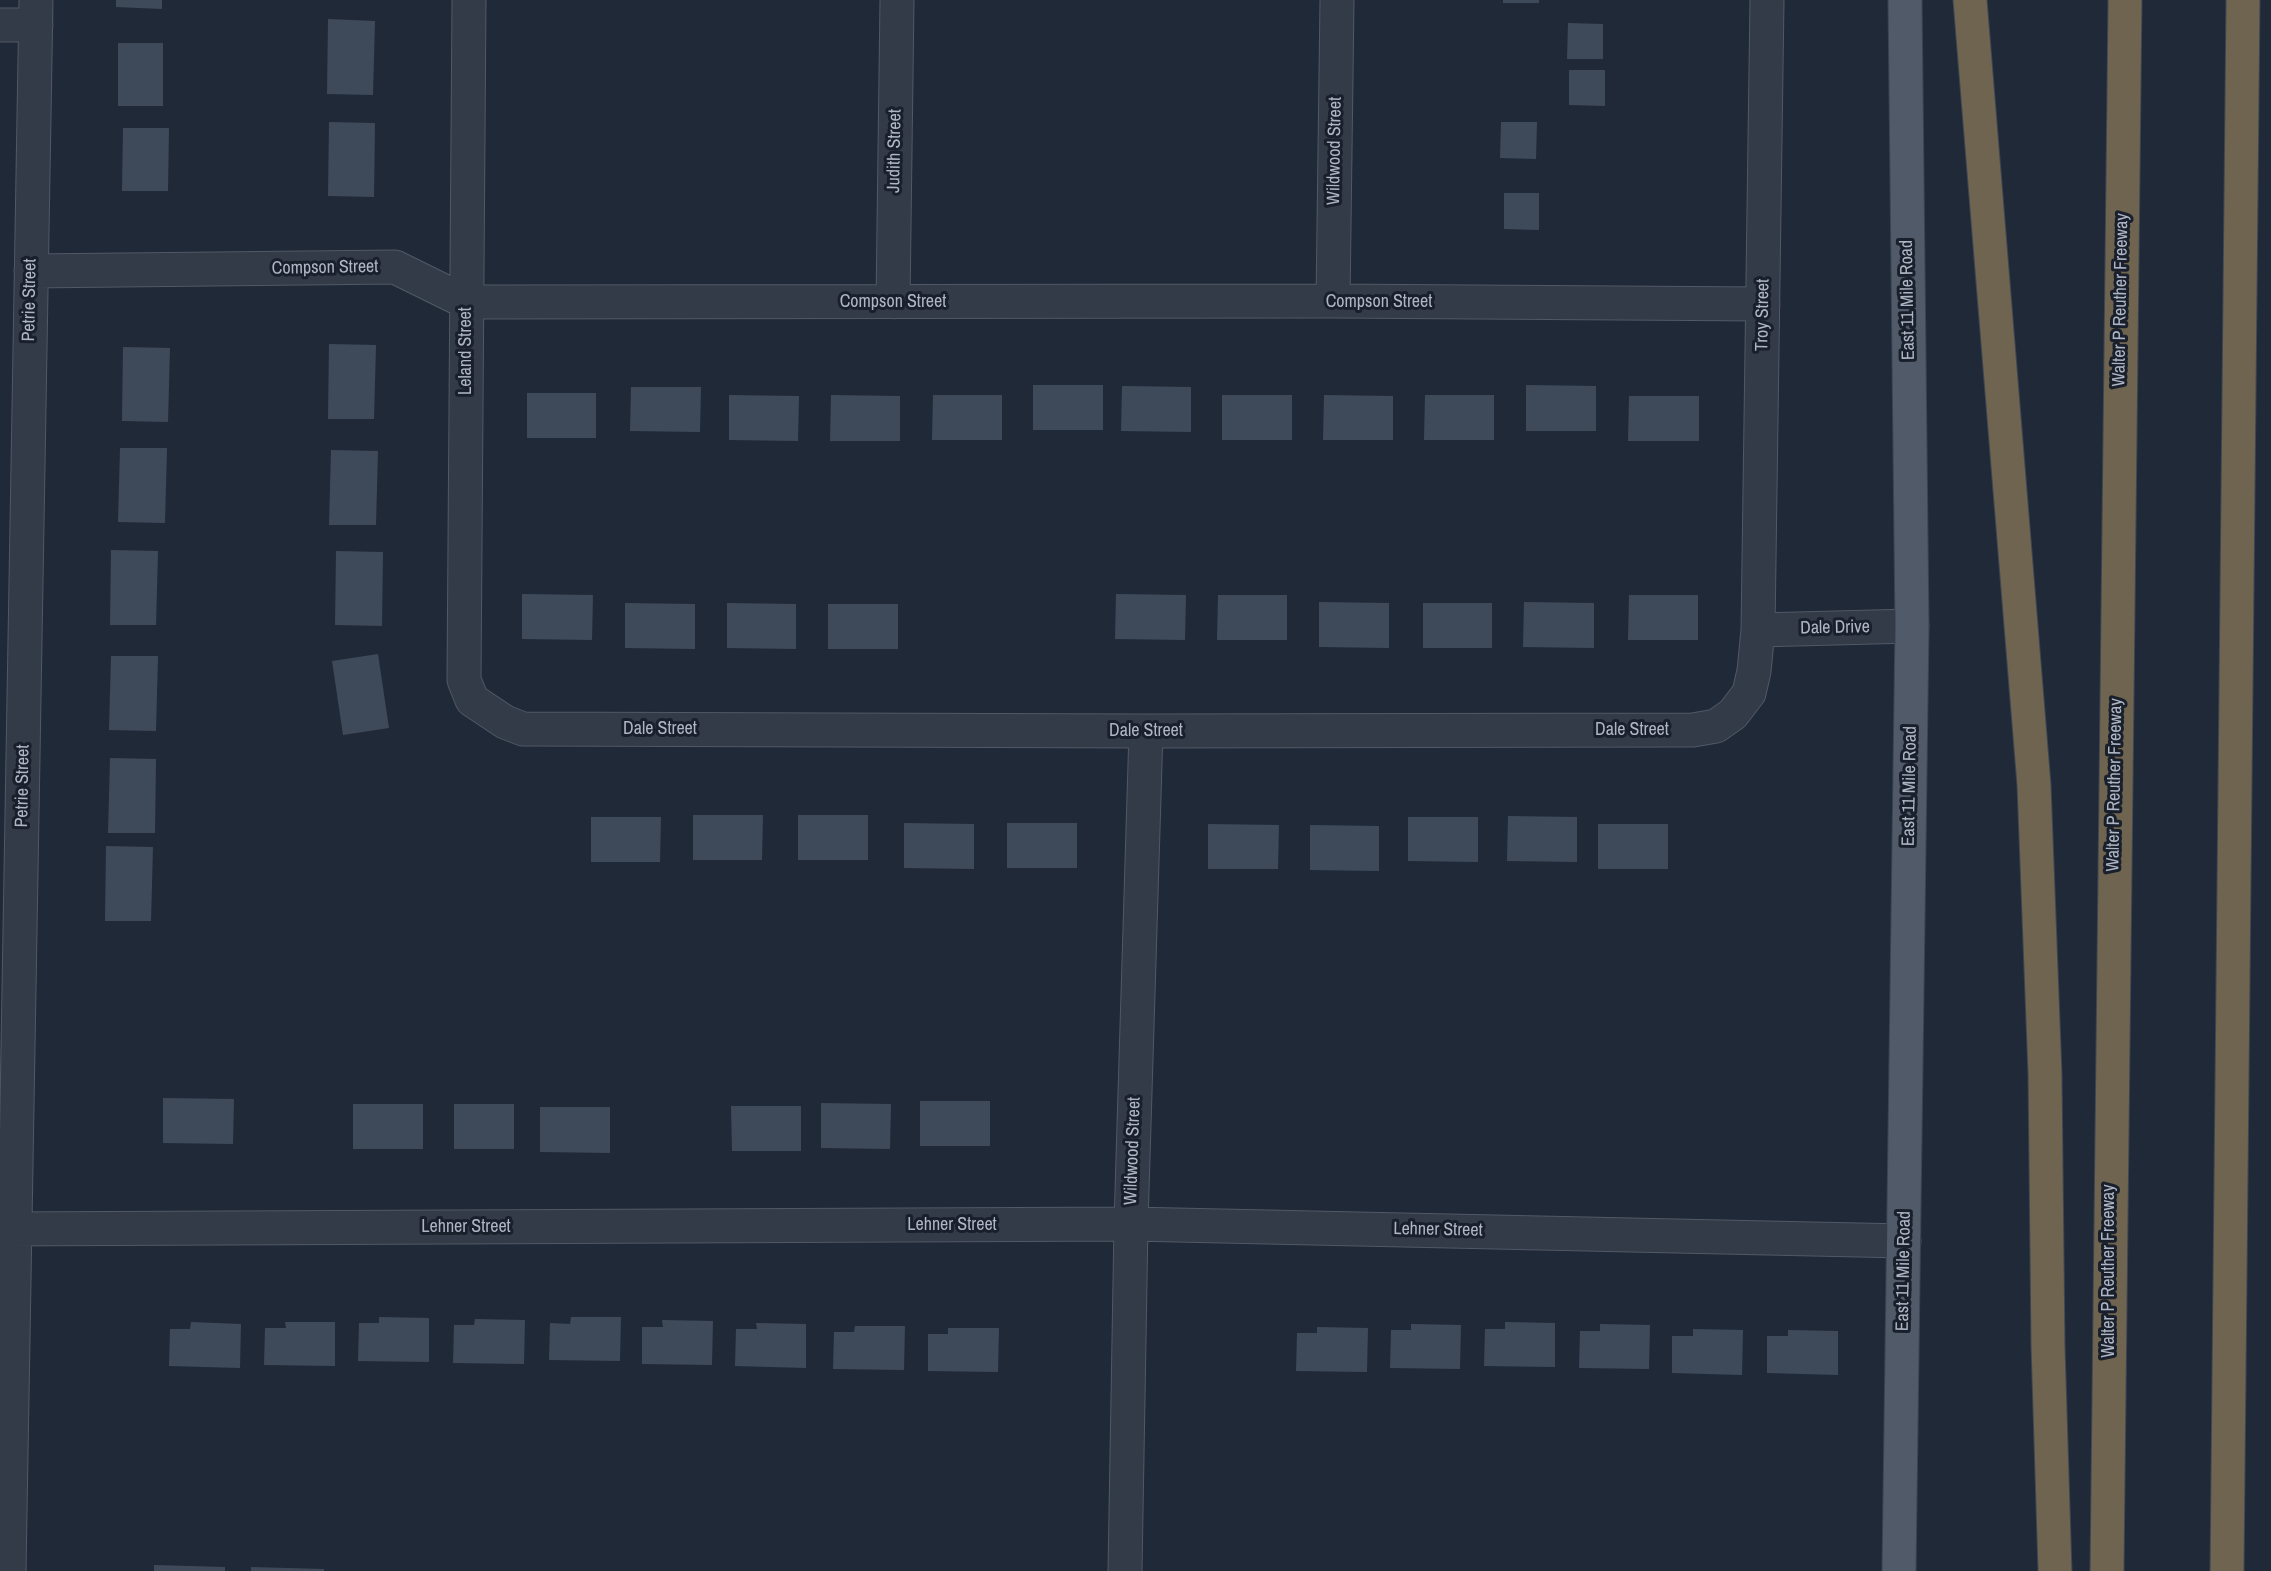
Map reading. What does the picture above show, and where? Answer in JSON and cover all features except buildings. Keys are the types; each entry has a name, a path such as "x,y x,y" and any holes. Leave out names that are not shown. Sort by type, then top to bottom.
{"highway":[{"path":"1970,0 2037,853 2045,1074 2048,1347 2055,1571"},
{"name":"Walter P Reuther Freeway","path":"2107,1571 2125,0"},
{"path":"2227,1571 2242,0"}],"main road":[{"name":"East 11 Mile Road","path":"1899,1571 1912,626 1905,0"}],"street":[{"name":"Leland Street","path":"469,0 464,680 472,700"},
{"name":"Judith Street","path":"893,302 897,0"},
{"name":"Wildwood Street","path":"1333,301 1337,0"},
{"name":"Troy Street","path":"1758,630 1767,0"},
{"path":"0,25 36,13"},
{"name":"Petrie Street","path":"9,1571 7,1229 11,793 31,272 36,13"},
{"name":"Compson Street","path":"31,272 395,267 466,302 1333,301 1763,304"},
{"name":"Dale Drive","path":"1758,630 1912,626"},
{"name":"Dale Street","path":"472,700 505,722 523,729 1694,730 1716,726 1725,720 1733,714 1749,693 1754,671 1758,630"},
{"name":"Wildwood Street","path":"1125,1571 1131,1224 1146,731"},
{"name":"Lehner Street","path":"7,1229 1131,1224 1904,1241"}]}
